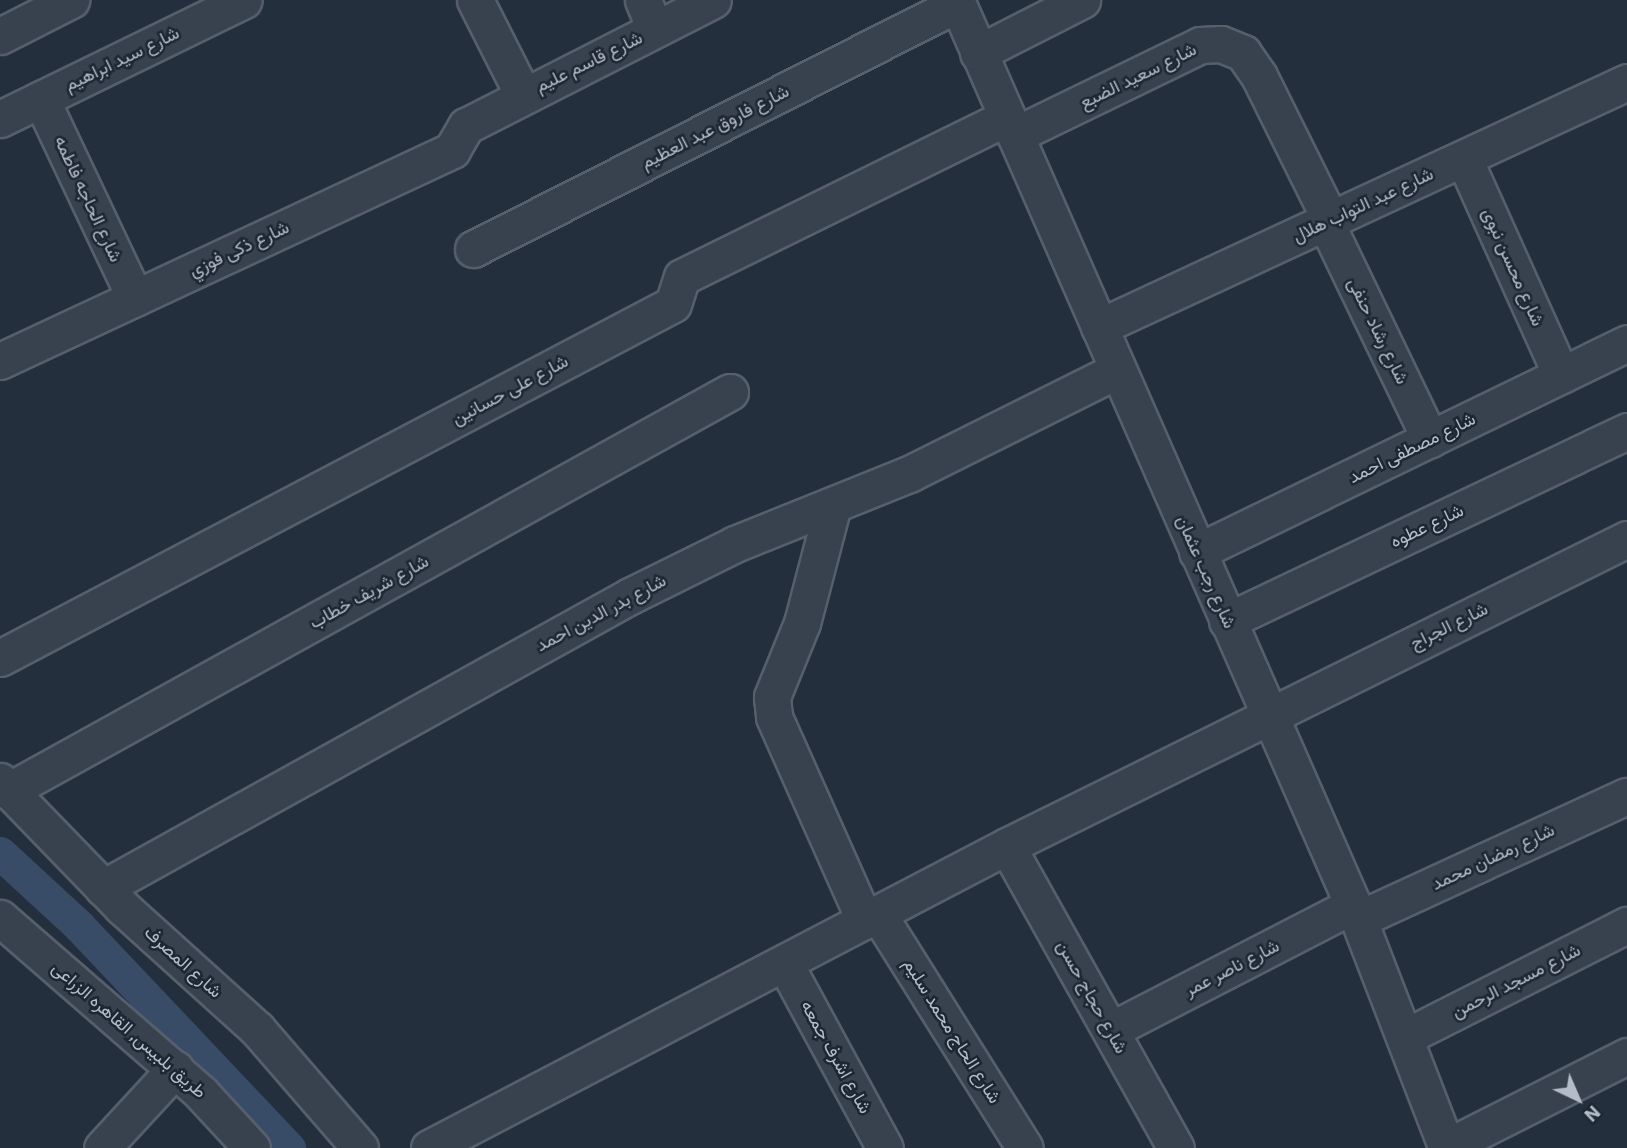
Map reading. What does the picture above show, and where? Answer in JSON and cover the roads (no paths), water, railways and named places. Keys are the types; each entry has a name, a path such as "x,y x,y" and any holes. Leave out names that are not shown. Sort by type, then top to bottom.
{"street":[{"path":"0,36 71,0"},
{"name":"شارع سيد ابراهيم","path":"0,119 244,0"},
{"path":"475,0 523,95"},
{"name":"شارع قاسم عليم","path":"466,127 523,95 649,15 713,0"},
{"path":"978,53 1082,0"},
{"name":"شارع رجب عثمان","path":"956,2 1356,912 1446,1148"},
{"name":"شارع فاروق عبد العظيم","path":"473,249 956,2"},
{"name":"شارع سعيد الضبع","path":"1011,126 1200,46 1221,44 1243,53 1259,76 1329,222"},
{"name":"شارع عبد التواب هلال","path":"1099,327 1627,82"},
{"name":"شارع الحاجه فاطمه","path":"41,99 135,298"},
{"name":"شارع على حسانين","path":"0,659 673,304 682,277 1011,126"},
{"name":"شارع ذكى فوزي","path":"0,361 452,150 466,127"},
{"name":"شارع محسن نبوى","path":"1464,159 1561,375"},
{"name":"شارع رشاد حنفى","path":"1329,222 1430,439"},
{"name":"شارع مصطفى احمد","path":"1197,552 1627,344"},
{"name":"شارع بدر الدين احمد","path":"103,888 631,596 833,505 1116,371"},
{"name":"شارع شريف خطاب","path":"4,786 730,392"},
{"name":"شارع عطوه","path":"1227,621 1627,431"},
{"name":"شارع الحاج محمد سليم","path":"833,505 802,623 772,697 774,717 872,917 1025,1148"},
{"name":"شارع الجراج","path":"429,1148 786,966 1007,846 1270,712 1627,539"},
{"name":"شارع المصرف","path":"4,786 103,888 257,1029 360,1148"},
{"name":"شارع رمضان محمد","path":"1356,912 1627,796"},
{"name":"شارع حجاج حسن","path":"1007,846 1176,1148"},
{"name":"شارع ناصر عمر","path":"1111,1030 1356,912"},
{"name":"طريق بلبيس, القاهره الزراعى","path":"0,918 175,1069 252,1148"},
{"name":"شارع مسجد الرحمن","path":"1405,1037 1627,925"},
{"name":"شارع اشرف جمعه","path":"786,966 885,1148"},
{"path":"1446,1148 1627,1056"},
{"path":"102,1148 175,1069"}],"waterway":[{"path":"0,853 79,926 289,1148"}]}
